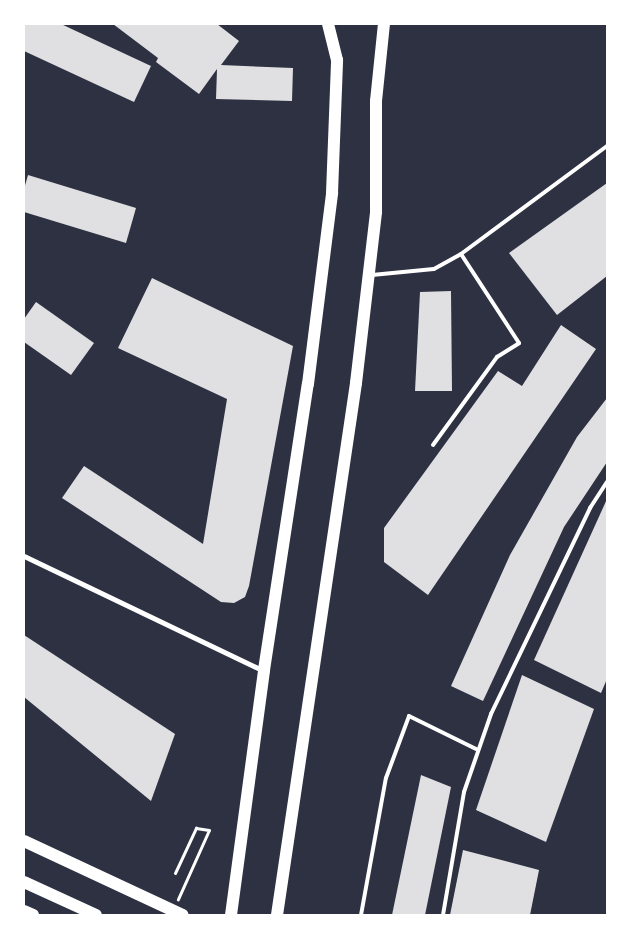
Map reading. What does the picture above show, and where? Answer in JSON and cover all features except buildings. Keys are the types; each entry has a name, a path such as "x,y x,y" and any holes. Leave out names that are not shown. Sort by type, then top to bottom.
{"main road":[{"path":"230,915 264,670 308,384 332,194 337,60 328,24"},
{"path":"277,915 356,383 369,276 376,212 376,101 384,24"},
{"path":"24,841 179,911"},
{"path":"24,882 96,915"},
{"path":"24,911 33,915"}],"street":[{"path":"24,556 264,670"}],"lane":[{"path":"369,276 434,269 461,254 607,146"},
{"path":"433,446 497,357 519,343 461,254"},
{"path":"443,915 464,792 495,705 590,508 607,482"},
{"path":"361,915 386,778 408,716 478,750"}],"path":[{"path":"175,873 196,828 209,830 179,911"}]}
